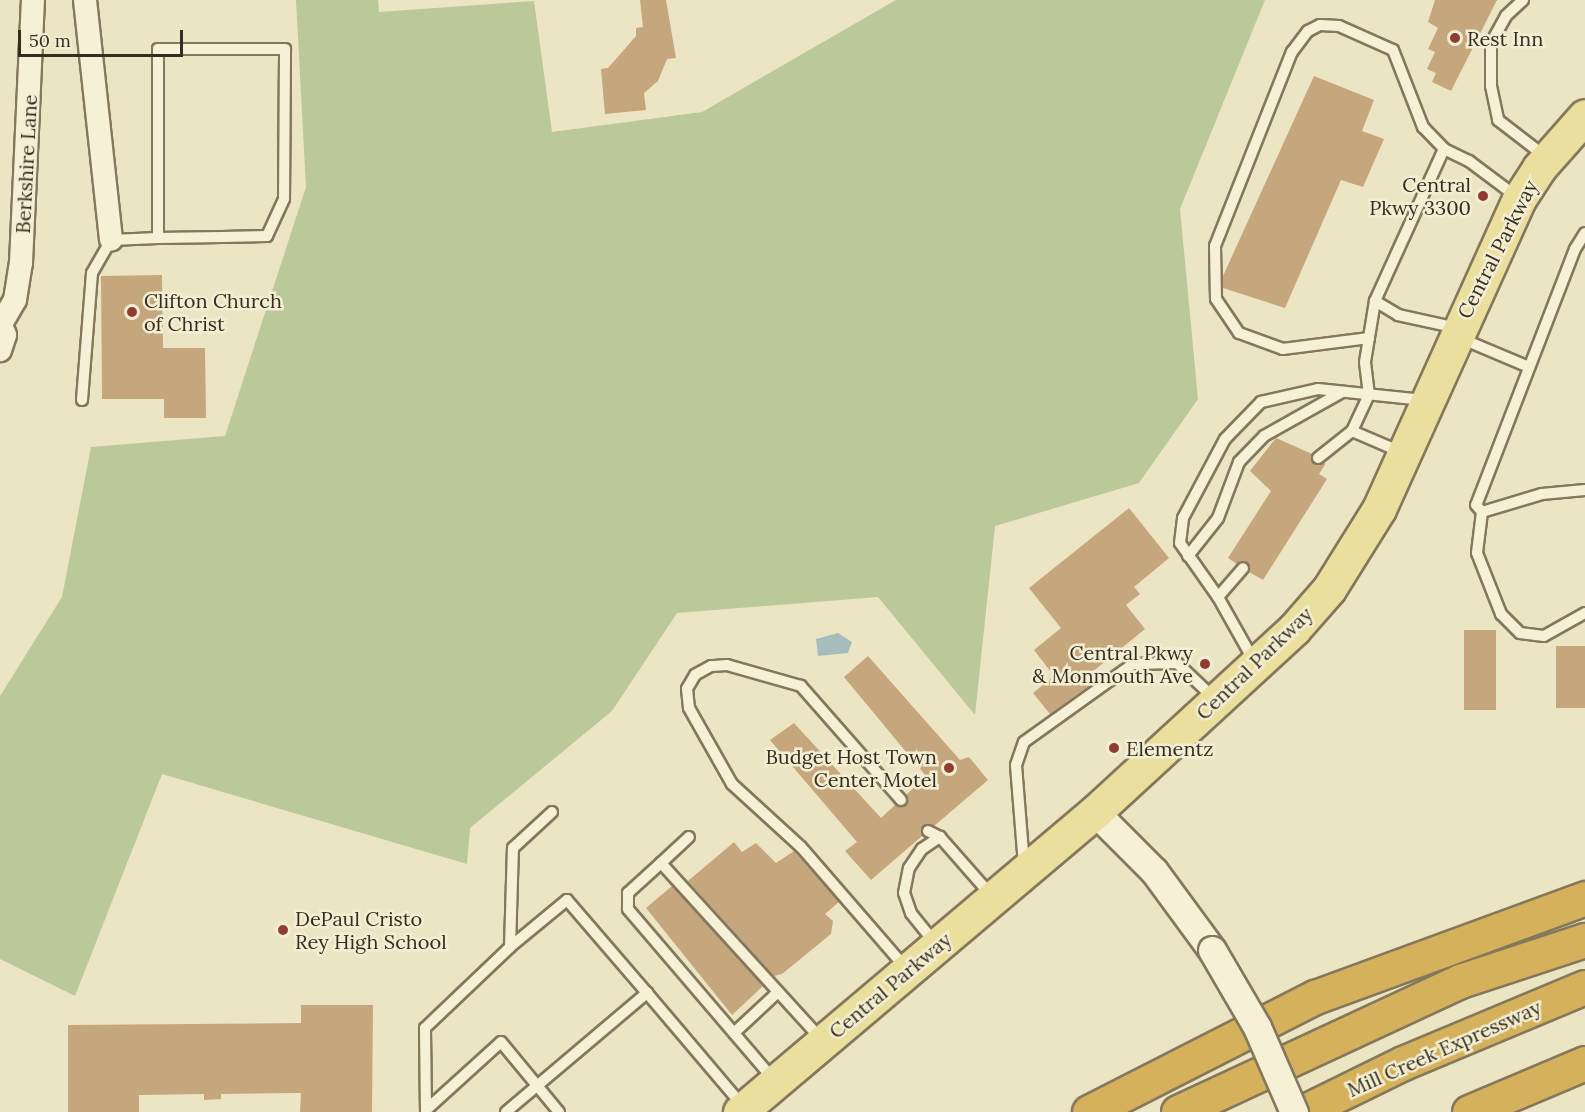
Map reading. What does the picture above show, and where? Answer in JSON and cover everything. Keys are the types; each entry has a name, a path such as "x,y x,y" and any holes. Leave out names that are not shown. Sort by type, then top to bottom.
{"highway":[{"path":"1089,1112 1315,997 1585,898"},
{"path":"1178,1112 1460,981 1585,940"},
{"name":"Mill Creek Expressway","path":"1304,1112 1403,1063 1585,987"},
{"path":"1469,1112 1585,1063"}],"main road":[{"name":"Central Parkway","path":"742,1110 1095,812 1256,665 1329,589 1364,537 1404,453 1456,332 1519,199 1546,158 1585,116"}],"street":[{"name":"Berkshire Lane","path":"1,324 15,300 21,263 33,0"},
{"path":"85,0 111,240"},
{"path":"0,350 5,335 1,324"},
{"path":"1095,812 1154,871 1227,971 1294,1112"}],"lane":[{"path":"1522,0 1506,16 1491,43 1491,86 1498,120 1546,158"},
{"path":"1369,339 1283,349 1239,333 1216,300 1215,246 1292,52 1308,31 1320,25 1339,26 1393,51 1423,127 1444,149 1468,161 1519,199"},
{"path":"82,400 92,273 111,240 267,236 284,199 285,49 158,49 158,238"},
{"path":"1318,458 1352,431 1369,395 1365,362 1375,302 1444,149"},
{"path":"1585,233 1529,367 1476,505 1482,512 1477,553 1502,614 1520,633 1544,636 1585,613"},
{"path":"1375,302 1398,315 1456,332 1529,367"},
{"path":"1256,665 1218,597 1180,543 1183,518 1225,439 1261,402 1318,389 1427,400"},
{"path":"1188,556 1218,518 1239,462 1264,436 1342,392"},
{"path":"1352,431 1404,453"},
{"path":"1482,512 1542,494 1585,490"},
{"path":"1218,597 1243,568"},
{"path":"1025,871 1017,765 1024,742 1133,664 1177,663 1216,700"},
{"path":"901,800 801,686 727,665 711,666 695,675 687,689 689,708 732,784 801,847 907,970"},
{"path":"510,947 513,848 552,812"},
{"path":"928,831 940,837 993,898"},
{"path":"689,837 628,892 628,909 776,1082"},
{"path":"937,945 911,913 904,893 909,868 922,849 940,837"},
{"path":"661,862 823,1042"},
{"path":"426,1111 425,1028 510,947 567,900 647,993 742,1110"},
{"path":"734,1032 778,992"},
{"path":"506,1112 647,993"},
{"path":"426,1111 501,1042 559,1112"}],"green space":[{"path":"296,0 378,0 379,12 534,1 552,132 702,112 896,0 1265,0 1180,209 1198,399 1139,483 995,526 975,715 878,597 677,613 612,711 470,828 467,864 162,774 75,996 0,959 0,696 62,597 91,447 225,436 306,187"}],"water":[{"path":"838,633 852,642 848,653 818,656 816,639"}],"building":[{"path":"640,0 666,0 676,58 667,59 658,81 644,93 646,110 605,114 601,69 608,68 636,36 636,28 643,27"},
{"name":"Rest Inn","path":"1435,0 1497,0 1451,91 1432,82 1436,73 1427,69 1435,52 1428,49 1438,28 1428,22"},
{"path":"1314,76 1374,100 1362,131 1384,139 1363,187 1341,180 1285,308 1223,288 1223,276"},
{"name":"Clifton Church of Christ","path":"162,275 163,348 205,348 206,418 164,418 164,399 102,399 101,276"},
{"path":"1276,438 1312,454 1315,465 1326,463 1319,474 1327,479 1263,580 1249,572 1247,562 1237,564 1228,558 1271,491 1250,471"},
{"path":"1129,508 1169,558 1134,587 1140,594 1126,605 1145,629 1091,673 1097,680 1050,714 1033,693 1054,676 1034,650 1061,628 1029,588"},
{"path":"1464,630 1496,630 1496,710 1464,710"},
{"path":"1556,646 1585,646 1585,708 1556,708"},
{"name":"Budget Host Town Center Motel","path":"868,656 960,760 969,757 988,780 934,826 923,825 922,836 871,880 845,851 857,842 770,740 794,723 881,818 895,805 905,806 906,795 926,776 844,677"},
{"path":"734,842 742,852 756,843 776,863 794,851 839,902 825,914 833,921 831,934 782,974 774,976 688,881"},
{"path":"672,886 763,986 732,1015 646,908"},
{"path":"301,1005 373,1005 372,1112 300,1112 301,1093 221,1094 221,1099 204,1100 204,1094 139,1095 139,1112 68,1112 68,1025 301,1023"}],"place":[{"name":"Rest Inn","path":"1455,38"},
{"name":"Central Pkwy 3300","path":"1483,196"},
{"name":"Clifton Church of Christ","path":"132,312"},
{"name":"Central Pkwy & Monmouth Ave","path":"1205,664"},
{"name":"Elementz","path":"1114,748"},
{"name":"Budget Host Town Center Motel","path":"949,768"},
{"name":"DePaul Cristo Rey High School","path":"283,930"}]}
